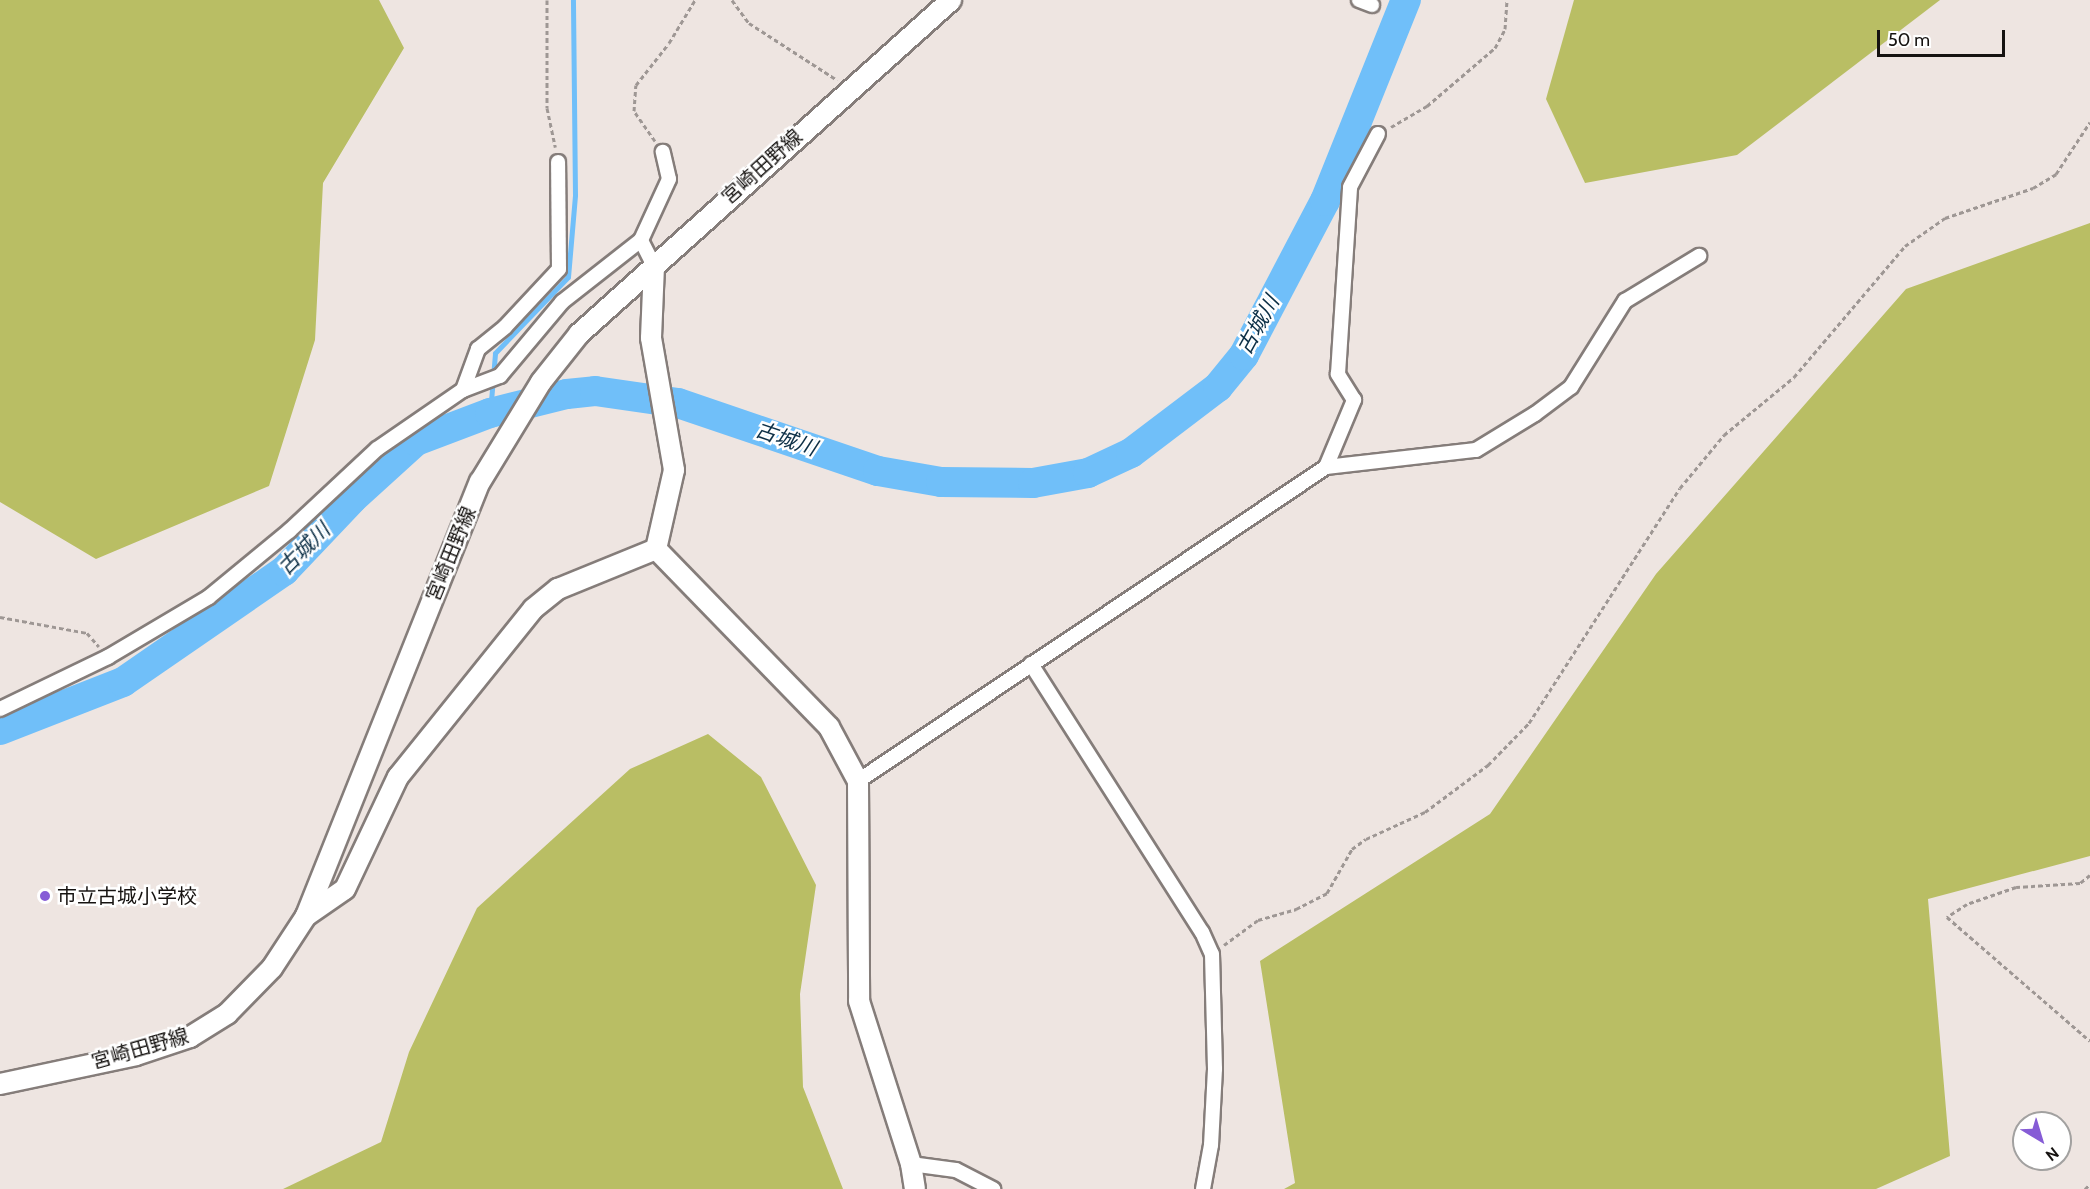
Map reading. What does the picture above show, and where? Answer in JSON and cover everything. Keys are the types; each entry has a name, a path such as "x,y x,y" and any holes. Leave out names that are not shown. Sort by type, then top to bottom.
{"street":[{"name":"宮崎田野線","path":"0,1084 136,1055 190,1037 227,1014 272,968 306,916 480,482 508,432 541,382 579,334 850,87 951,0"},
{"path":"1326,467 1354,400 1338,374 1350,187 1378,134"},
{"path":"0,709 108,657 209,597 289,531 377,449 463,390 500,376 561,302 641,240 669,179 663,152"},
{"path":"463,390 478,349 559,269 558,162"},
{"path":"641,240 654,266 651,309 655,374 674,470 656,549"},
{"path":"858,781 1326,467 1476,450 1535,414 1571,387 1625,301 1699,256"},
{"path":"306,916 345,888 398,777 533,609 558,589 656,549"},
{"path":"656,549 829,727 858,781 859,1001 911,1164 915,1189"},
{"path":"1030,664 1202,932 1212,954 1215,1069 1212,1144 1203,1189"},
{"path":"911,1164 956,1170 993,1189"}],"path":[{"path":"547,0 547,108 558,162"},
{"path":"663,152 634,111 636,85 669,43 695,0"},
{"path":"732,0 749,23 850,87"},
{"path":"1378,134 1427,106 1495,48 1505,29 1507,0"},
{"path":"1212,954 1258,920 1296,909 1327,893 1352,849 1366,839 1425,812 1488,765 1529,723 1680,488 1724,435 1794,377 1905,246 1945,218 2033,188 2056,174 2090,122"},
{"path":"0,617 87,633 108,657"},
{"path":"2090,875 2080,884 2016,887 1967,904 1947,917 2090,1041"},
{"path":"2085,1189 2090,1184"}],"green space":[{"path":"0,0 379,0 404,48 323,183 315,340 269,486 96,559 0,502"},
{"path":"1574,0 1940,0 1737,155 1585,183 1546,99"},
{"path":"2090,223 2090,856 1928,899 1950,1156 1876,1189 1284,1189 1295,1183 1260,961 1490,814 1656,574 1906,289"},
{"path":"708,734 761,777 816,885 800,994 803,1087 843,1189 283,1189 381,1142 409,1052 477,908 630,769"}],"waterway":[{"path":"490,413 495,353 568,277 575,195 573,0"},
{"name":"古城川","path":"0,730 123,682 284,571 352,499 416,441 490,413 567,394 595,391 678,403 878,471 941,482 1033,483 1088,473 1131,453 1218,387 1244,355 1325,201 1406,0"}],"place":[{"name":"市立古城小学校","path":"45,896"}]}
